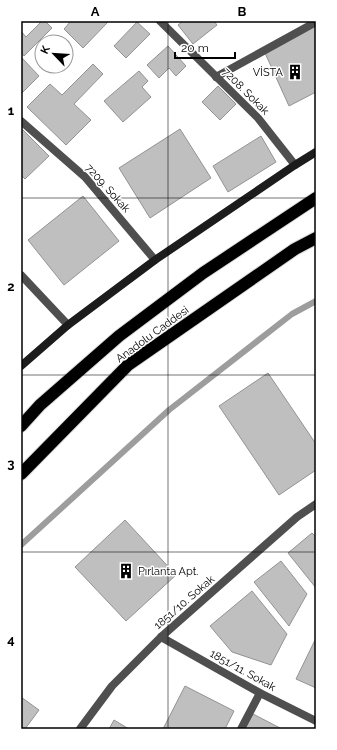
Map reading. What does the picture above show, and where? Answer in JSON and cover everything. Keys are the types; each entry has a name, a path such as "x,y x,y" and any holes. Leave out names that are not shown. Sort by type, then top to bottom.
{"highway":[{"name":"Anadolu Caddesi","path":"21,426 40,405 119,336 203,273 316,198"},
{"name":"Anadolu Caddesi","path":"21,474 128,365 295,249 316,238"}],"street":[{"name":"7208. Sokak","path":"160,21 258,118 295,164"},
{"path":"216,77 316,22"},
{"name":"7209. Sokak","path":"21,121 85,177 155,260"},
{"path":"21,366 68,325 155,260 295,164 316,152"},
{"path":"21,275 68,325"},
{"name":"1851/10. Sokak","path":"80,729 112,686 161,637 297,517 316,504"},
{"name":"1851/11. Sokak","path":"161,637 260,693 316,721"},
{"path":"241,729 260,693"}],"building":[{"path":"42,21 45,21 52,28 46,34 34,34 34,46 24,56 21,52 21,31 26,37"},
{"path":"71,21 108,22 83,48 74,39 74,34 69,34 64,29"},
{"path":"183,21 214,21 217,25 193,44 178,25"},
{"path":"137,22 150,34 126,58 114,46"},
{"name":"VİSTA","path":"316,24 316,92 289,106 265,53"},
{"path":"168,46 186,66 176,76 169,68 159,78 147,65"},
{"path":"22,58 34,71 34,74 39,76 21,94"},
{"path":"93,64 103,74 74,104 91,120 66,145 27,107 50,84 62,95"},
{"path":"139,71 148,81 142,87 151,97 123,122 104,101"},
{"path":"218,86 236,104 220,120 202,102"},
{"path":"21,128 49,156 25,179 21,175"},
{"path":"180,129 211,178 150,218 119,168"},
{"path":"261,136 276,162 228,192 213,166"},
{"path":"83,196 119,241 64,285 28,240"},
{"path":"268,373 316,444 316,470 279,495 219,406"},
{"name":"Pırlanta Apt.","path":"125,520 176,575 126,621 75,567"},
{"path":"312,533 316,537 316,588 288,553"},
{"path":"281,561 307,594 289,626 254,582"},
{"path":"252,591 287,634 271,665 232,652 210,626"},
{"path":"316,638 316,688 296,679"},
{"path":"185,686 234,711 225,729 163,729"},
{"path":"21,697 39,710 25,729 21,729"},
{"path":"253,714 282,729 245,729"},
{"path":"114,720 129,729 109,729"}],"waterway":[{"path":"21,545 169,410 292,314 316,301"}],"place":[{"name":"VİSTA","path":"295,72"},
{"name":"Pırlanta Apt.","path":"126,571"}]}
